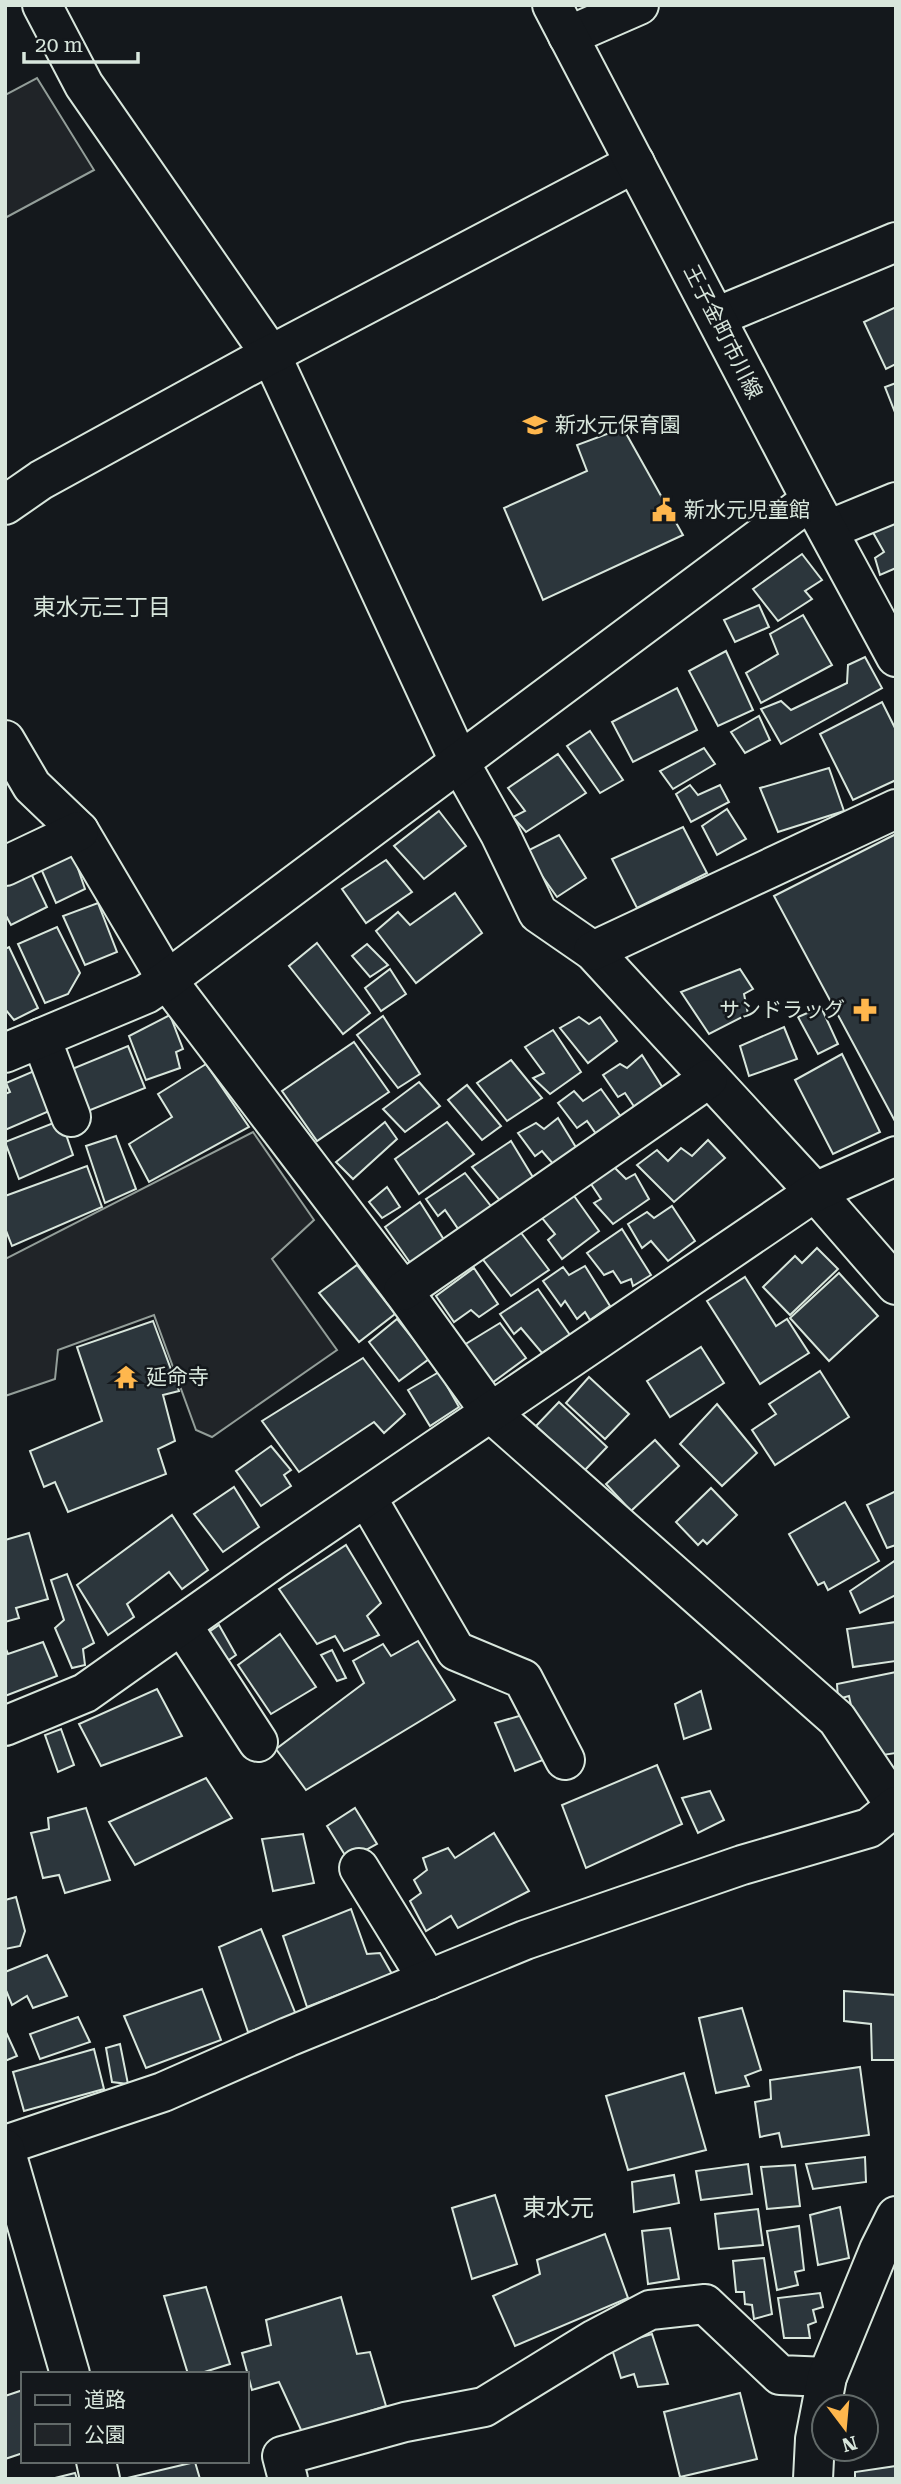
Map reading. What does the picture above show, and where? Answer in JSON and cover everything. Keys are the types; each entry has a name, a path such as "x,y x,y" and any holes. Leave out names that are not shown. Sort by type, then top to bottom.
{"street":[{"path":"42,5 84,85 271,355 460,763 500,834 538,913 593,951 708,1079 816,1192 896,1284"},
{"path":"560,20 639,5"},
{"name":"王子金町市川線","path":"560,20 896,657"},
{"path":"5,505 41,480 271,355 635,163"},
{"path":"716,317 896,242"},
{"path":"5,1053 146,994 460,763 819,515 896,502"},
{"path":"5,740 32,786 79,831 167,980 403,1291 491,1413 837,1719 896,1806 869,1828 743,1865 551,1931 288,2037 163,2092 5,2147 69,2372"},
{"path":"593,951 896,809"},
{"path":"5,866 79,831"},
{"path":"41,1038 71,1117"},
{"path":"403,1291 708,1079"},
{"path":"5,1726 85,1693 273,1560 816,1192 896,1156"},
{"path":"367,1498 456,1651 523,1679 565,1760"},
{"path":"182,1625 258,1742"},
{"path":"359,1868 428,1980"},
{"path":"813,2479 815,2440 827,2377 887,2249 896,2216"},
{"path":"288,2479 282,2456 405,2422 484,2407 595,2339 650,2310 705,2304 780,2375 827,2377"}],"green space":[{"path":"37,78 94,170 5,218 5,95"},
{"path":"253,1132 314,1220 272,1259 337,1350 212,1437 196,1430 154,1315 58,1350 55,1379 5,1396 5,1259"}],"building":[{"path":"896,307 896,364 886,369 864,322"},
{"path":"896,383 896,415 885,387"},
{"path":"623,428 683,535 543,600 504,508 587,471 577,445"},
{"path":"896,516 896,568 880,575 875,558 884,552 871,529"},
{"path":"802,554 822,580 805,591 812,599 778,621 753,589"},
{"path":"759,605 769,627 735,642 724,620"},
{"path":"803,615 832,665 761,703 746,673 778,654 770,634"},
{"path":"726,651 753,710 718,726 689,671"},
{"path":"865,657 882,688 781,744 761,709 781,701 791,710 847,683 848,665"},
{"path":"677,688 697,730 633,762 612,722"},
{"path":"882,702 896,730 896,780 853,800 820,734"},
{"path":"759,716 770,740 745,753 731,732"},
{"path":"590,731 623,780 600,793 567,746"},
{"path":"704,748 715,764 673,789 660,771"},
{"path":"558,754 586,793 526,832 513,817 525,811 508,788"},
{"path":"829,768 844,811 778,832 760,788"},
{"path":"690,785 698,795 720,785 729,802 691,822 676,794"},
{"path":"727,809 746,839 717,855 702,826"},
{"path":"439,811 466,846 424,879 394,846"},
{"path":"683,827 707,873 637,908 612,859"},
{"name":"サンドラッグ","path":"896,834 896,1123 774,896"},
{"path":"559,835 586,878 557,897 525,852"},
{"path":"72,851 85,889 56,903 39,864"},
{"path":"386,860 412,892 366,923 342,889"},
{"path":"28,867 47,907 11,925 5,914 5,878"},
{"path":"455,893 482,933 416,983 376,931 398,912 410,925"},
{"path":"98,903 117,952 85,965 63,916"},
{"path":"57,927 80,973 68,994 45,1003 18,944"},
{"path":"317,943 370,1013 343,1034 289,966"},
{"path":"367,944 388,965 370,977 352,956"},
{"path":"9,947 38,1008 14,1020 5,1009 5,949"},
{"path":"390,969 406,994 381,1011 365,988"},
{"path":"740,969 753,989 744,994 748,1014 709,1034 681,992"},
{"path":"821,1007 838,1044 818,1054 798,1017"},
{"path":"170,1015 183,1049 176,1052 180,1068 146,1080 129,1036"},
{"path":"383,1016 420,1074 398,1088 357,1035"},
{"path":"579,1017 589,1024 600,1017 617,1041 588,1063 560,1028"},
{"path":"784,1027 797,1059 749,1076 740,1046"},
{"path":"553,1030 581,1072 550,1094 533,1078 544,1073 525,1047"},
{"path":"354,1042 389,1092 317,1141 282,1091"},
{"path":"128,1046 145,1088 88,1111 72,1069"},
{"path":"842,1054 880,1132 833,1154 795,1080"},
{"path":"642,1055 668,1096 639,1114 625,1093 618,1097 603,1075 620,1064 627,1068"},
{"path":"511,1060 542,1098 507,1121 477,1083"},
{"path":"206,1064 249,1127 149,1182 129,1144 172,1117 158,1094"},
{"path":"41,1068 54,1109 5,1130 5,1094 10,1092 6,1083"},
{"path":"419,1082 440,1106 405,1132 383,1109"},
{"path":"467,1085 501,1126 482,1140 448,1100"},
{"path":"601,1089 624,1121 601,1141 587,1121 577,1128 558,1103 574,1091 583,1101"},
{"path":"558,1118 577,1149 554,1165 542,1151 535,1156 518,1133 536,1123 544,1129"},
{"path":"61,1120 73,1155 19,1179 5,1142"},
{"path":"385,1122 397,1139 353,1179 336,1162"},
{"path":"447,1122 474,1154 419,1194 395,1159"},
{"path":"116,1136 136,1189 105,1203 86,1146"},
{"path":"708,1140 725,1158 674,1202 637,1165 657,1150 668,1161 681,1148 692,1156"},
{"path":"511,1141 534,1179 502,1203 472,1167"},
{"path":"87,1166 102,1207 12,1246 5,1228 5,1196"},
{"path":"614,1167 626,1179 635,1174 649,1199 613,1224 594,1203 601,1199 591,1184"},
{"path":"465,1173 494,1210 461,1233 445,1210 438,1216 426,1199"},
{"path":"387,1187 400,1207 382,1218 369,1202"},
{"path":"572,1193 599,1231 562,1259 548,1240 555,1234 542,1218"},
{"path":"420,1202 446,1243 411,1264 385,1227"},
{"path":"672,1206 695,1241 668,1261 651,1241 642,1248 628,1224 647,1212 654,1218"},
{"path":"622,1229 651,1275 633,1286 631,1279 621,1283 613,1271 604,1275 587,1253"},
{"path":"519,1230 549,1270 511,1296 481,1257"},
{"path":"817,1248 838,1269 790,1315 763,1287 795,1256 802,1263"},
{"path":"357,1265 395,1314 359,1342 319,1293"},
{"path":"585,1266 610,1306 590,1320 585,1312 577,1319 565,1301 561,1306 543,1281 563,1267 569,1275"},
{"path":"474,1268 498,1304 479,1317 471,1310 454,1322 436,1296"},
{"path":"839,1273 878,1316 829,1361 790,1318"},
{"path":"745,1277 776,1326 787,1319 809,1353 760,1384 707,1301"},
{"path":"538,1289 570,1335 542,1353 521,1328 514,1334 500,1314"},
{"path":"397,1319 429,1359 399,1381 369,1342"},
{"path":"153,1321 179,1391 163,1395 175,1441 158,1449 166,1474 68,1512 55,1482 44,1487 30,1451 102,1421 77,1347"},
{"path":"500,1323 526,1358 492,1383 464,1345"},
{"path":"701,1347 724,1383 670,1417 647,1381"},
{"path":"363,1358 405,1414 384,1433 374,1422 299,1472 262,1421"},
{"path":"820,1371 849,1417 775,1465 752,1430 776,1414 769,1404"},
{"path":"439,1372 459,1407 430,1426 408,1390"},
{"path":"589,1377 629,1414 605,1439 566,1403"},
{"path":"559,1402 607,1447 584,1471 536,1426"},
{"path":"717,1404 757,1453 722,1486 680,1444"},
{"path":"655,1440 679,1466 631,1511 606,1484"},
{"path":"271,1446 291,1470 284,1475 291,1486 261,1506 236,1471"},
{"path":"234,1487 259,1527 223,1552 194,1514"},
{"path":"711,1488 737,1515 707,1544 703,1540 698,1545 676,1522"},
{"path":"896,1491 896,1545 887,1548 867,1505"},
{"path":"845,1502 879,1561 828,1590 824,1582 818,1585 789,1534"},
{"path":"172,1515 208,1570 182,1589 169,1572 127,1604 134,1617 108,1635 77,1585"},
{"path":"29,1533 48,1599 16,1608 19,1618 5,1622 5,1540"},
{"path":"346,1545 381,1603 367,1616 379,1635 344,1651 335,1636 317,1644 279,1589"},
{"path":"896,1560 896,1595 860,1613 850,1591"},
{"path":"67,1574 94,1643 83,1649 85,1665 72,1668 55,1628 64,1620 51,1580"},
{"path":"896,1622 896,1661 853,1667 847,1629"},
{"path":"219,1625 236,1655 223,1664 206,1634"},
{"path":"280,1634 316,1687 271,1714 238,1665"},
{"path":"418,1641 455,1700 306,1790 276,1749 364,1683 353,1661 383,1644 391,1656"},
{"path":"43,1642 57,1676 5,1696 5,1647 8,1654"},
{"path":"332,1650 346,1678 337,1681 321,1655"},
{"path":"896,1672 896,1753 883,1755 853,1715 849,1696 838,1699 837,1684"},
{"path":"157,1689 182,1736 101,1766 79,1724"},
{"path":"701,1691 711,1729 684,1739 675,1704"},
{"path":"533,1712 553,1756 515,1771 495,1723"},
{"path":"61,1729 74,1765 58,1772 45,1735"},
{"path":"657,1765 682,1824 586,1868 562,1805"},
{"path":"206,1778 232,1818 135,1865 109,1822"},
{"path":"710,1791 724,1820 698,1833 682,1798"},
{"path":"86,1808 110,1880 65,1893 59,1875 43,1878 31,1833 49,1829 48,1818"},
{"path":"355,1808 377,1844 348,1860 327,1826"},
{"path":"494,1833 529,1891 458,1928 451,1916 426,1931 410,1901 421,1893 414,1880 427,1870 423,1858 448,1848 455,1858"},
{"path":"303,1834 314,1883 273,1891 262,1839"},
{"path":"16,1897 25,1931 20,1946 5,1949 5,1900"},
{"path":"351,1909 367,1954 380,1953 392,1974 307,2007 283,1936"},
{"path":"261,1929 297,2017 248,2032 219,1947"},
{"path":"47,1955 67,1996 33,2008 27,1996 12,2005 5,1988 5,1972"},
{"path":"202,1989 221,2040 146,2068 124,2016"},
{"path":"844,1991 896,1995 896,2060 872,2060 871,2024 844,2021"},
{"path":"742,2008 761,2070 745,2076 749,2086 716,2093 699,2018"},
{"path":"78,2017 90,2042 40,2059 30,2034"},
{"path":"5,2030 17,2056 5,2061"},
{"path":"120,2044 128,2084 112,2082 106,2048"},
{"path":"94,2049 104,2089 24,2111 13,2072"},
{"path":"860,2067 869,2135 782,2147 779,2133 760,2137 755,2102 771,2099 770,2080"},
{"path":"684,2073 706,2150 628,2170 606,2096"},
{"path":"865,2157 866,2182 813,2189 806,2164"},
{"path":"748,2164 752,2194 701,2200 696,2171"},
{"path":"795,2165 800,2206 767,2209 761,2167"},
{"path":"674,2175 679,2203 634,2212 632,2182"},
{"path":"495,2195 517,2264 472,2279 452,2208"},
{"path":"840,2207 849,2258 818,2265 810,2215"},
{"path":"758,2209 763,2245 719,2249 715,2214"},
{"path":"799,2226 804,2270 795,2272 798,2285 777,2290 767,2231"},
{"path":"670,2228 679,2279 648,2284 642,2231"},
{"path":"605,2234 628,2298 515,2346 493,2296 540,2274 537,2260"},
{"path":"764,2258 772,2314 754,2319 752,2305 745,2304 744,2292 736,2292 733,2261"},
{"path":"206,2287 230,2364 204,2372 187,2372 164,2296"},
{"path":"820,2293 823,2307 813,2310 816,2322 808,2325 810,2338 784,2338 778,2298"},
{"path":"341,2297 357,2354 370,2352 386,2406 302,2432 279,2382 252,2390 242,2353 271,2345 266,2320"},
{"path":"652,2334 668,2384 638,2387 634,2374 621,2378 611,2346"},
{"path":"21,2391 21,2454 5,2459 5,2396"},
{"path":"740,2393 757,2459 680,2477 664,2412"},
{"path":"195,2463 200,2479 128,2479"},
{"path":"896,2466 896,2479 855,2479 855,2472"},
{"path":"75,2473 77,2479 51,2479"}],"place":[{"name":"新水元保育園","path":"535,425"},
{"name":"新水元児童館","path":"664,510"},
{"name":"サンドラッグ","path":"865,1010"},
{"name":"延命寺","path":"126,1377"}],"district":[{"name":"東水元三丁目","path":"102,607"},
{"name":"東水元","path":"558,2208"}]}
